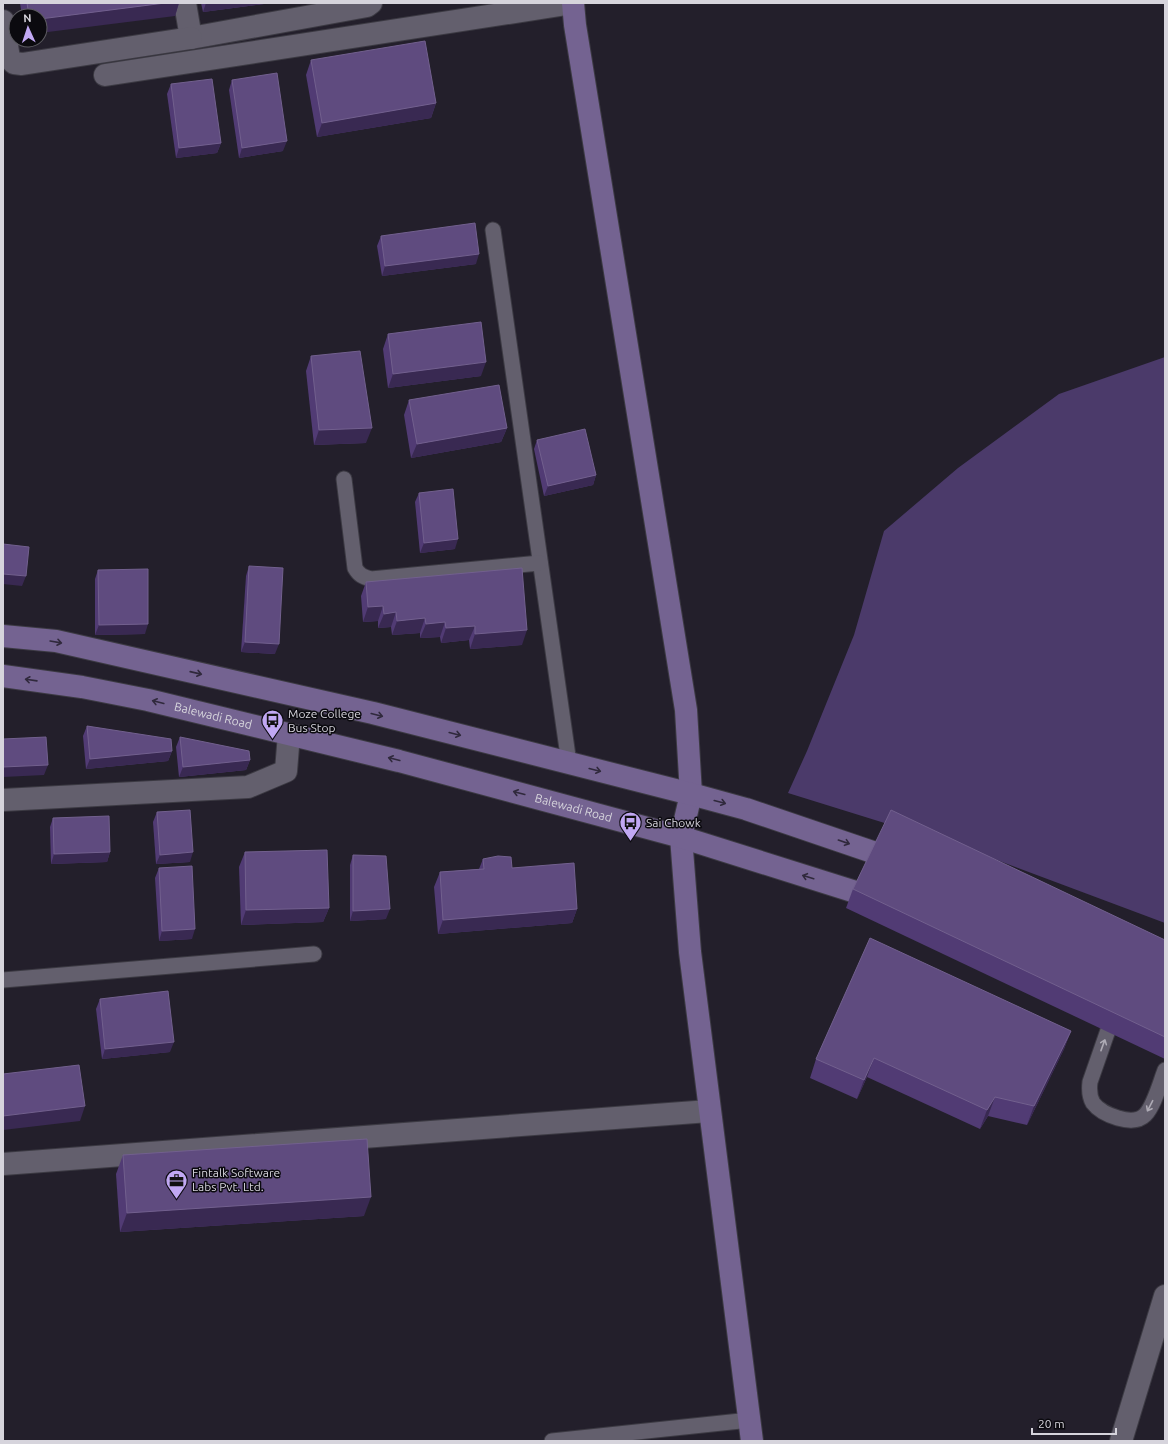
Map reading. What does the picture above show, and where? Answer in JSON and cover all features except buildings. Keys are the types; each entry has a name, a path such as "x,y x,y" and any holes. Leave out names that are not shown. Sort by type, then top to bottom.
{"main road":[{"path":"573,3 575,24 686,710 691,794 681,837 690,952 709,1111 751,1431"},
{"path":"3,636 63,643 373,713 746,809 916,867"},
{"name":"Balewadi Road","path":"3,676 82,687 148,700 399,761 681,837 853,890 903,908"}],"street":[{"path":"185,3 191,38"},
{"path":"3,21 9,58 14,63 22,64 191,38 367,6 371,3"},
{"path":"105,75 573,3"},
{"path":"3,800 248,787 286,771 288,734"},
{"path":"3,1164 709,1111"},
{"path":"1121,1441 1165,1296"}],"lane":[{"path":"493,230 569,763"},
{"path":"344,480 355,568 358,574 364,577 371,579 540,563"},
{"path":"3,980 314,954"},
{"path":"1117,1006 1090,1082 1089,1093 1093,1103 1102,1112 1120,1119 1133,1121 1144,1116 1149,1110 1165,1070"},
{"path":"552,1441 751,1431"}],"shaded area":[{"path":"1165,357 1165,923 965,848 788,793 807,751 854,635 884,531 958,468 1059,394"}],"place":[{"name":"Moze College Bus Stop","path":"272,740"},
{"name":"Sai Chowk","path":"630,842"},
{"name":"Fintalk Software Labs Pvt. Ltd.","path":"176,1200"}]}
